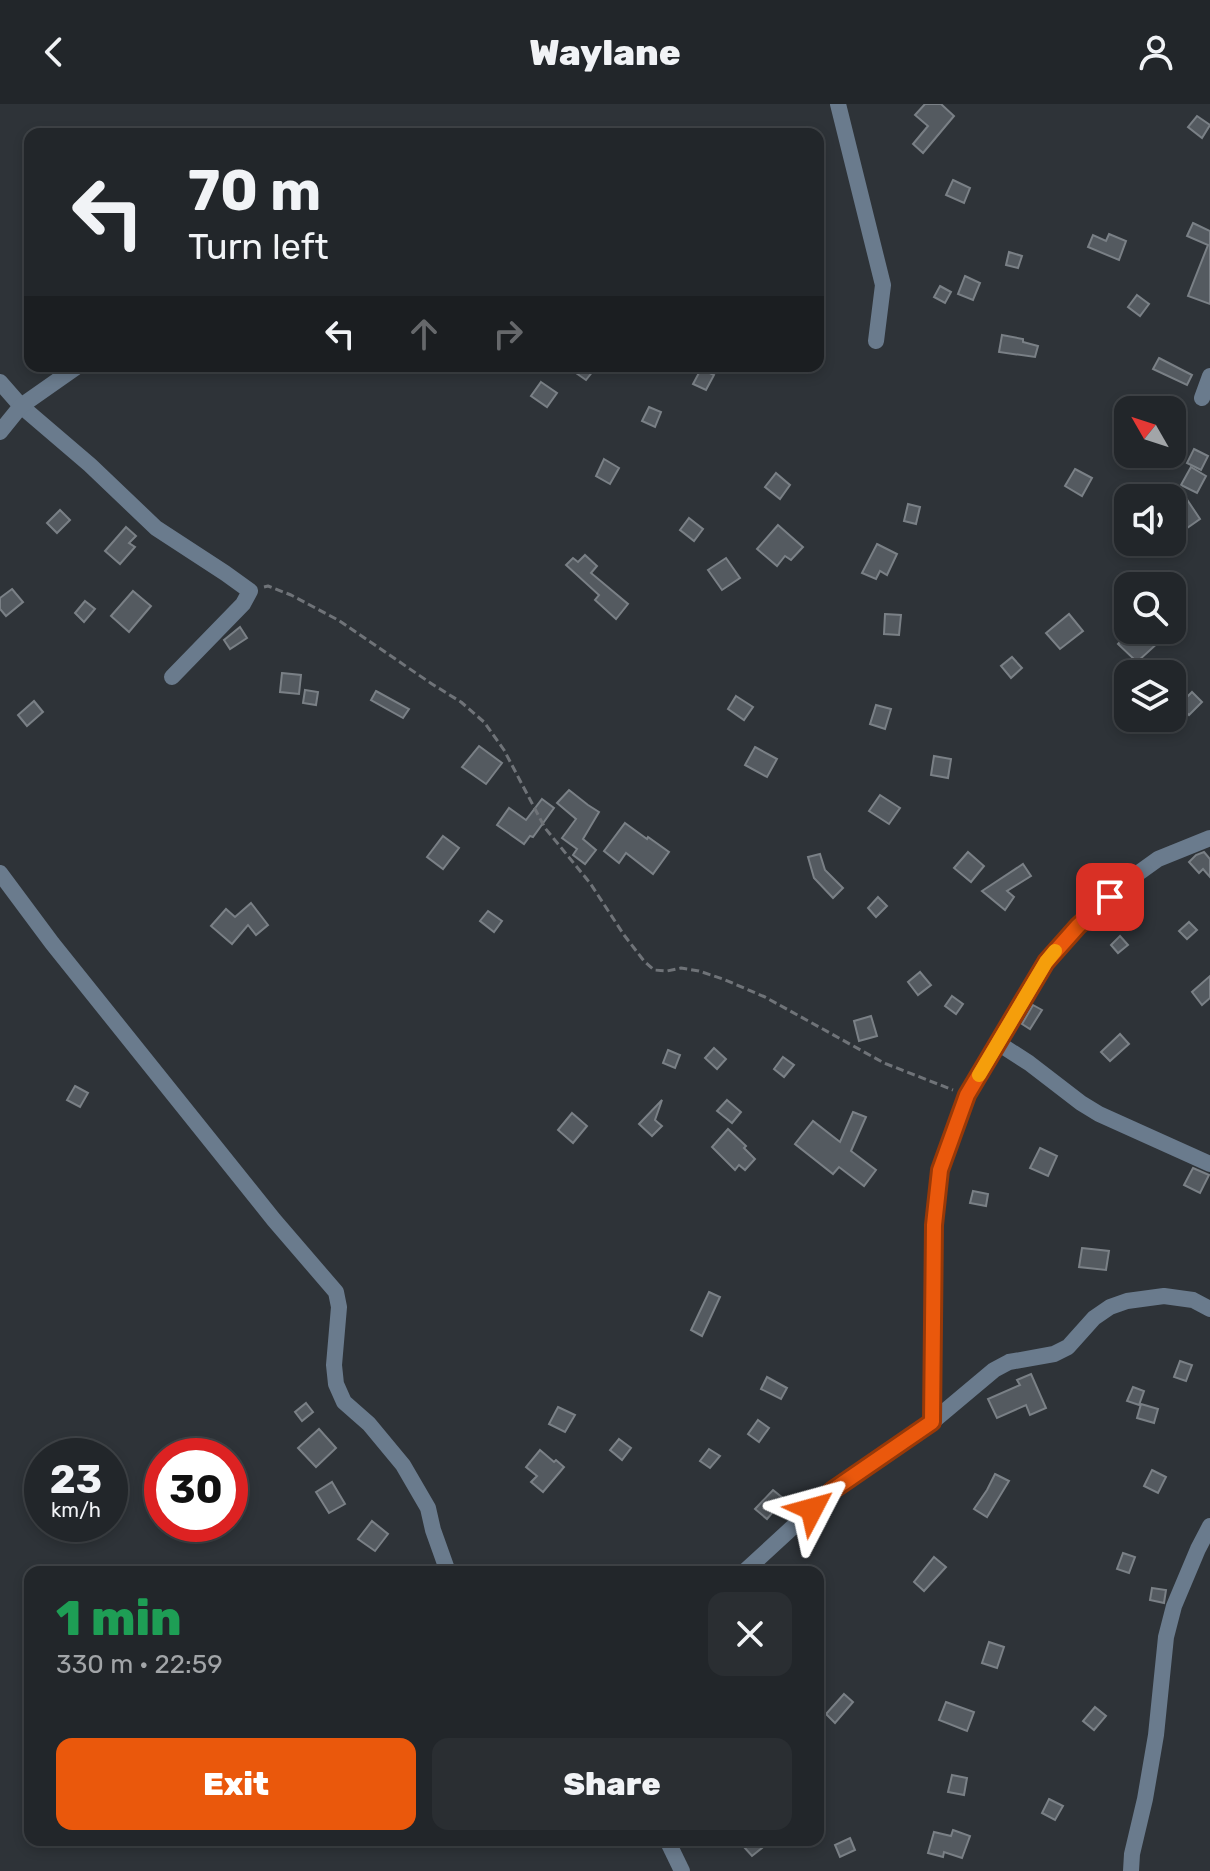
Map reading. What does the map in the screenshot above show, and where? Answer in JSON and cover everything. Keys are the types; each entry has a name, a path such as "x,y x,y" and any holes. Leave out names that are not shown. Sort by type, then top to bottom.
{"street":[{"path":"838,104 883,285 876,341"},
{"path":"0,432 21,406 69,372"},
{"path":"1202,398 1210,376"},
{"path":"0,382 21,406 90,465 156,528 250,591 243,604 172,677"},
{"path":"932,1422 936,1211 940,1170 967,1095 1046,962 1078,926 1126,882 1158,859 1210,838"},
{"path":"0,873 52,943 336,1292 339,1307 334,1365 336,1384 344,1402 369,1424 403,1465 428,1508 446,1566"},
{"path":"998,1043 1099,1114 1210,1164"},
{"path":"751,1566 833,1490 932,1422 994,1370 1009,1362 1054,1354 1068,1347 1094,1318 1110,1307 1127,1301 1164,1296 1193,1300 1210,1309"},
{"path":"1131,1871 1156,1735 1166,1637 1174,1606 1210,1526"},
{"path":"670,1846 682,1871"}],"path":[{"path":"250,591 268,586 338,620 461,702 484,722 504,750 545,828 654,970 681,968 723,979 765,997 884,1063 967,1095"}],"building":[{"path":"925,104 941,104 954,116 923,153 913,144 928,126 915,115"},
{"path":"1197,116 1210,125 1202,138 1188,127"},
{"path":"953,180 970,188 964,203 946,195"},
{"path":"1193,223 1210,231 1210,304 1188,296 1208,245 1187,236"},
{"path":"1109,234 1126,241 1119,260 1088,247 1093,235 1106,241"},
{"path":"1009,252 1022,256 1018,268 1006,265"},
{"path":"965,276 980,283 973,300 958,294"},
{"path":"940,286 951,292 945,303 934,297"},
{"path":"1137,295 1149,304 1140,316 1128,307"},
{"path":"1002,335 1038,346 1035,357 999,352"},
{"path":"1159,358 1192,375 1187,385 1153,369"},
{"path":"577,372 592,372 586,380"},
{"path":"699,372 714,375 706,390 693,384"},
{"path":"541,382 557,393 547,407 531,396"},
{"path":"649,407 661,412 655,427 642,421"},
{"path":"1194,449 1208,456 1201,470 1187,463"},
{"path":"604,459 619,468 610,484 596,476"},
{"path":"1191,467 1206,476 1197,493 1182,484"},
{"path":"1075,469 1092,478 1082,496 1065,486"},
{"path":"776,473 790,485 780,499 765,487"},
{"path":"1186,498 1200,519 1186,526"},
{"path":"908,504 920,507 916,524 904,521"},
{"path":"60,510 70,520 57,533 47,523"},
{"path":"689,518 703,529 694,541 680,530"},
{"path":"778,525 803,547 791,560 785,556 777,566 757,549"},
{"path":"126,527 136,536 129,543 135,547 120,564 105,551"},
{"path":"877,544 897,554 887,575 880,571 876,579 862,573"},
{"path":"585,555 597,566 591,573 628,604 616,619 595,600 599,595 566,565 573,558 578,562"},
{"path":"726,558 740,578 722,590 708,570"},
{"path":"12,589 23,602 6,616 0,609 0,598"},
{"path":"133,591 151,606 129,632 111,616"},
{"path":"85,601 95,609 84,622 75,613"},
{"path":"885,614 901,615 899,635 884,634"},
{"path":"1069,614 1083,631 1060,649 1046,633"},
{"path":"240,627 247,638 230,649 224,640"},
{"path":"1118,644 1157,644 1139,660 1135,660"},
{"path":"1012,657 1022,668 1011,678 1001,666"},
{"path":"282,673 301,675 299,694 280,692"},
{"path":"305,690 318,692 316,705 303,703"},
{"path":"376,691 409,709 403,718 371,700"},
{"path":"1192,692 1202,702 1189,715 1186,712 1186,698"},
{"path":"736,696 753,707 744,720 728,709"},
{"path":"34,701 43,712 27,726 18,715"},
{"path":"876,705 891,709 885,729 870,724"},
{"path":"479,746 502,763 486,784 462,767"},
{"path":"755,747 777,759 767,777 745,765"},
{"path":"934,756 951,759 948,778 931,775"},
{"path":"569,790 599,812 583,839 596,850 585,864 573,855 577,849 562,838 576,819 557,803"},
{"path":"880,795 900,808 889,824 869,811"},
{"path":"542,799 554,808 533,837 530,836 524,844 497,825 509,808 526,820"},
{"path":"625,823 669,852 653,874 626,853 619,863 604,851"},
{"path":"443,836 459,848 443,869 427,857"},
{"path":"968,852 984,866 971,882 954,868"},
{"path":"1204,852 1210,859 1210,877 1203,869 1199,873 1189,862"},
{"path":"820,854 825,870 843,888 833,898 814,878 808,857"},
{"path":"1023,864 1031,876 1007,891 1014,897 1005,910 982,891"},
{"path":"878,897 887,906 876,917 868,908"},
{"path":"251,903 268,925 256,935 248,925 232,944 211,926 226,909 235,917"},
{"path":"488,911 502,921 494,932 480,921"},
{"path":"1189,922 1197,930 1187,939 1179,931"},
{"path":"1120,936 1128,945 1118,953 1111,945"},
{"path":"920,972 931,985 918,995 908,982"},
{"path":"1210,976 1210,998 1202,1005 1192,992"},
{"path":"952,996 963,1004 956,1014 945,1006"},
{"path":"1033,1005 1042,1010 1030,1029 1022,1024"},
{"path":"871,1016 877,1036 859,1041 854,1021"},
{"path":"1120,1034 1129,1044 1110,1061 1101,1052"},
{"path":"714,1048 726,1059 717,1069 705,1058"},
{"path":"668,1050 680,1055 675,1068 663,1063"},
{"path":"783,1057 794,1065 784,1077 774,1069"},
{"path":"75,1086 88,1093 80,1107 67,1100"},
{"path":"662,1100 655,1120 662,1126 652,1136 639,1124"},
{"path":"727,1100 741,1112 732,1123 717,1111"},
{"path":"853,1112 866,1117 851,1151 876,1170 864,1186 839,1167 833,1174 795,1144 813,1121 840,1142"},
{"path":"572,1113 587,1126 573,1143 558,1130"},
{"path":"728,1129 755,1159 745,1170 739,1165 735,1170 712,1147"},
{"path":"1040,1148 1057,1156 1048,1176 1030,1168"},
{"path":"1193,1168 1209,1175 1200,1193 1184,1185"},
{"path":"973,1191 988,1194 986,1206 970,1203"},
{"path":"1082,1248 1109,1251 1106,1270 1079,1267"},
{"path":"709,1292 720,1297 702,1336 691,1330"},
{"path":"1180,1361 1192,1365 1186,1381 1174,1377"},
{"path":"1031,1374 1046,1408 1030,1415 1026,1405 997,1418 988,1399 1020,1385 1017,1380"},
{"path":"767,1377 787,1388 781,1399 761,1389"},
{"path":"1133,1387 1144,1391 1139,1405 1127,1401"},
{"path":"306,1403 313,1412 302,1421 295,1412"},
{"path":"1141,1404 1158,1409 1154,1423 1137,1418"},
{"path":"558,1407 575,1415 565,1432 549,1424"},
{"path":"758,1420 769,1428 759,1442 748,1434"},
{"path":"319,1429 336,1448 316,1467 298,1448"},
{"path":"619,1439 631,1448 622,1460 610,1450"},
{"path":"709,1449 720,1456 710,1468 700,1461"},
{"path":"540,1450 564,1467 543,1492 531,1482 537,1476 526,1467"},
{"path":"1152,1470 1166,1477 1158,1493 1144,1486"},
{"path":"995,1474 1009,1481 987,1517 974,1509"},
{"path":"332,1482 345,1504 329,1513 316,1492"},
{"path":"773,1490 784,1499 767,1519 755,1509"},
{"path":"372,1521 388,1534 375,1551 358,1539"},
{"path":"1123,1553 1135,1557 1129,1573 1117,1569"},
{"path":"934,1557 946,1567 924,1591 914,1582"},
{"path":"1152,1588 1166,1590 1164,1603 1150,1600"},
{"path":"989,1642 1004,1647 997,1668 982,1663"},
{"path":"844,1694 853,1702 835,1723 826,1714"},
{"path":"946,1702 974,1712 967,1731 939,1720"},
{"path":"1095,1707 1106,1716 1094,1730 1083,1721"},
{"path":"952,1775 967,1778 964,1795 948,1792"},
{"path":"1049,1799 1063,1806 1055,1820 1042,1813"},
{"path":"953,1830 970,1836 962,1858 944,1852 943,1857 928,1853 934,1832 951,1836"},
{"path":"850,1838 855,1850 840,1857 835,1845"},
{"path":"745,1846 764,1846 752,1856"}],"slow traffic":[{"path":"979,1075 1055,951"}],"route":[{"path":"812,1509 833,1490 932,1422 934,1225 940,1170 967,1095 1046,962 1078,926 1110,897"}]}
